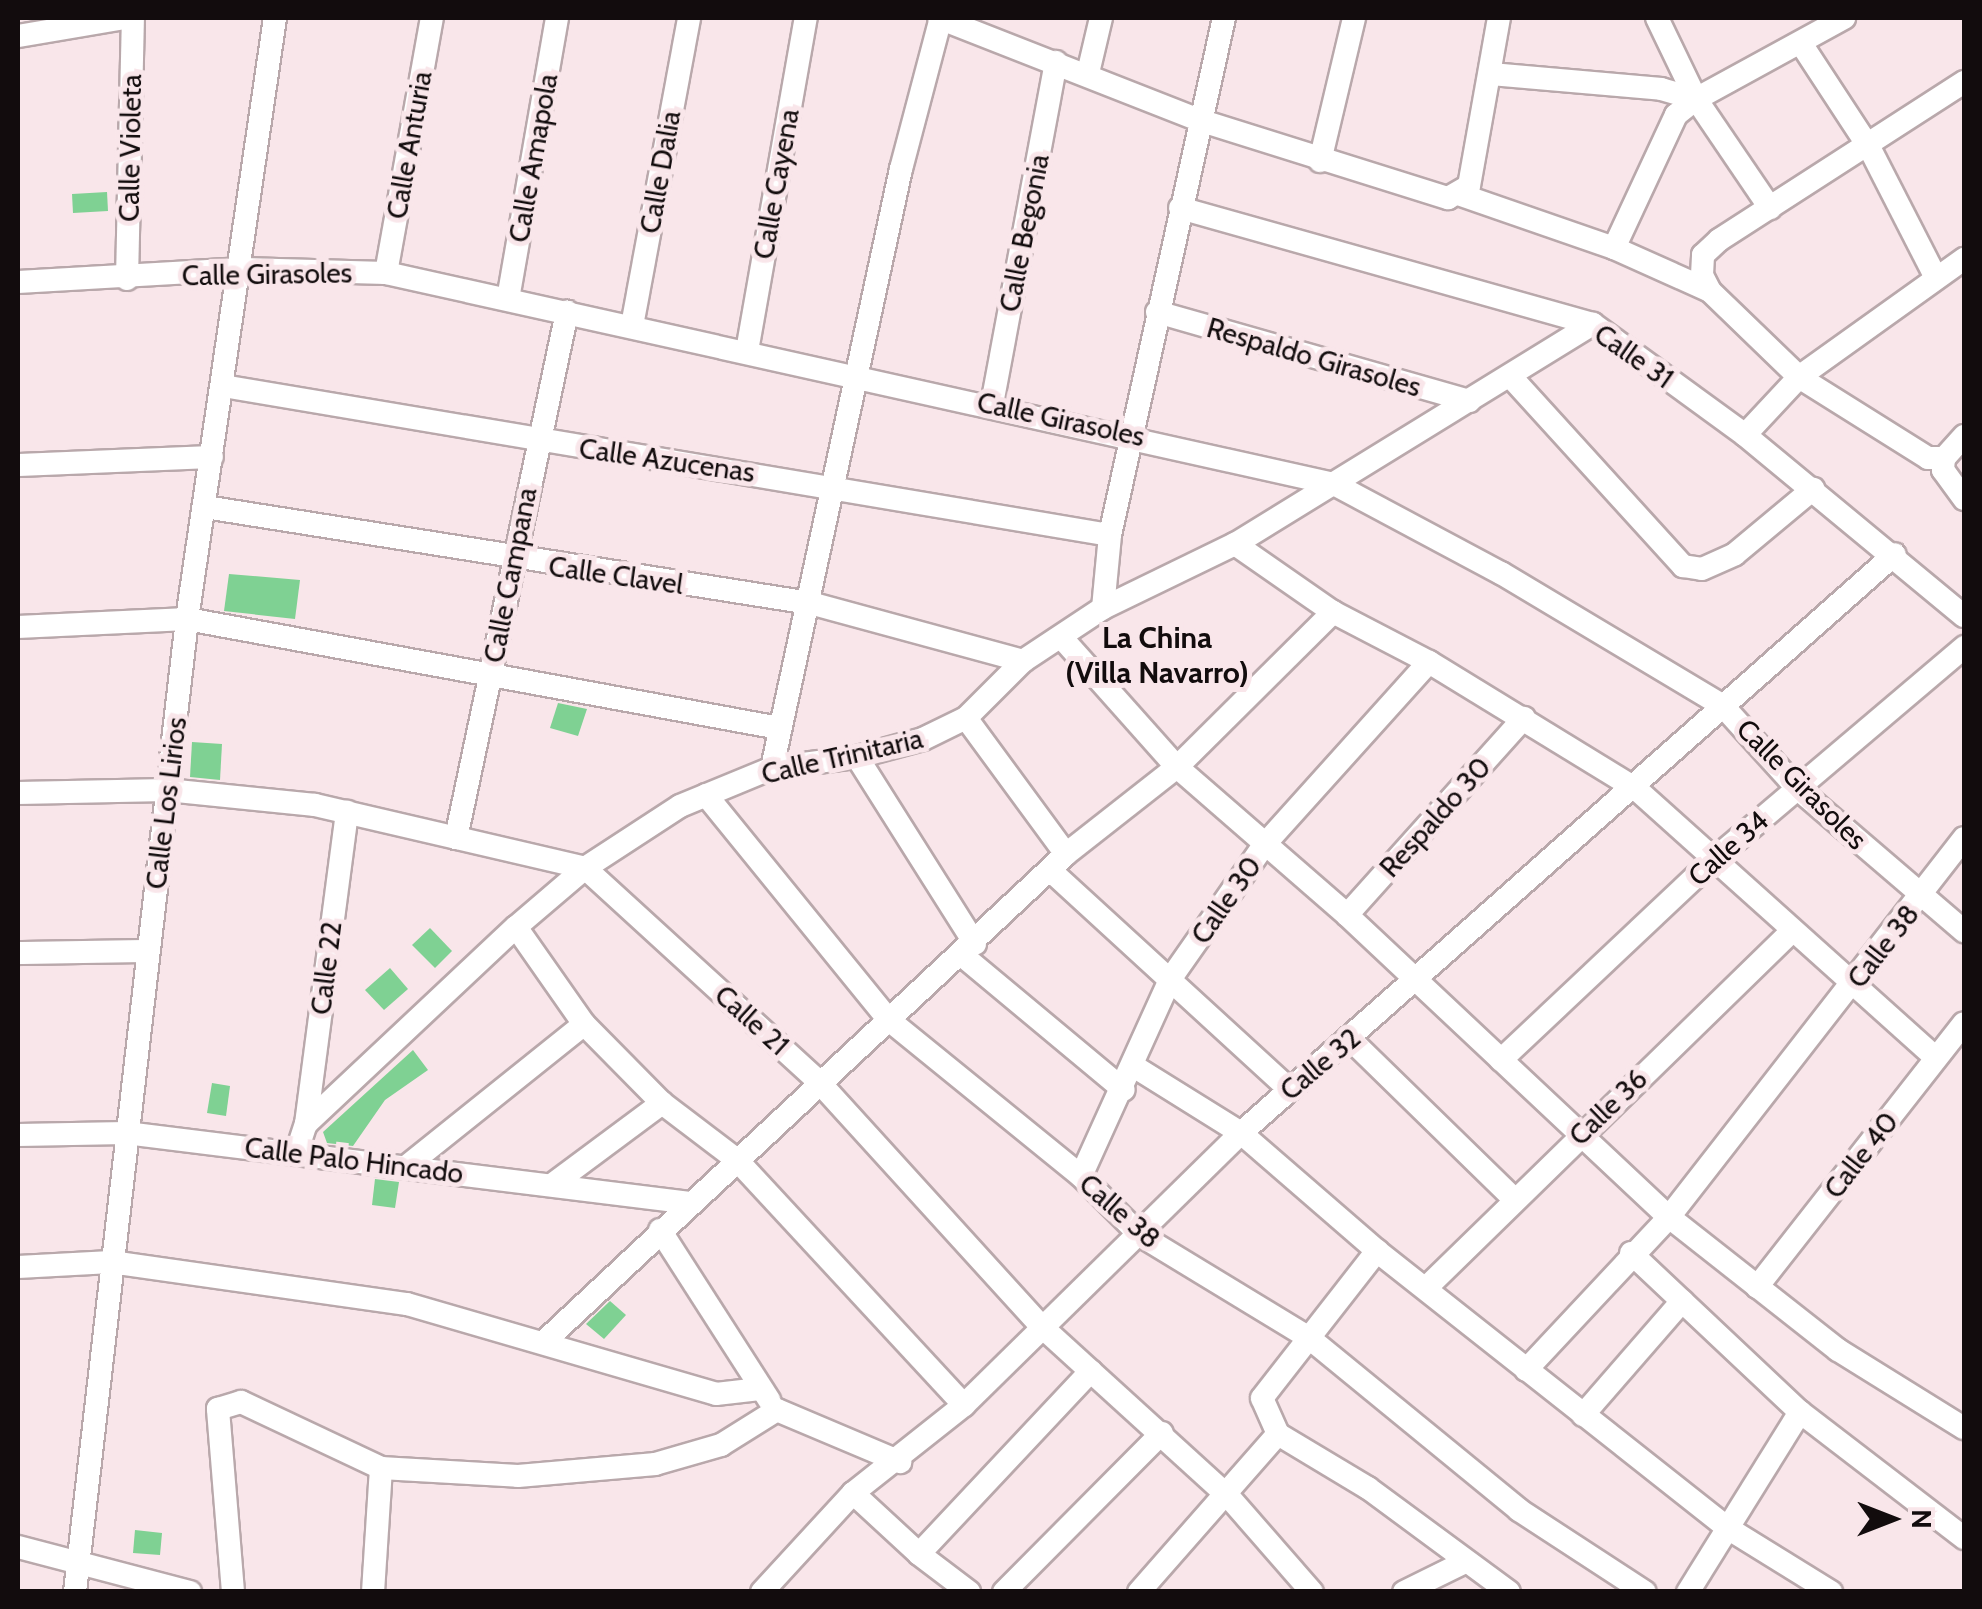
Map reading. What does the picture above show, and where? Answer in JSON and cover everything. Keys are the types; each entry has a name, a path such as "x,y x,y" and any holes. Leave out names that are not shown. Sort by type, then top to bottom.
{"street":[{"path":"18,36 124,18"},
{"name":"Calle Violeta","path":"127,279 133,18"},
{"name":"Calle Los Lirios","path":"75,1592 187,618 243,269 275,18"},
{"name":"Calle Anturia","path":"386,273 432,18"},
{"name":"Calle Amapola","path":"508,299 557,18"},
{"name":"Calle Dalia","path":"632,326 689,18"},
{"name":"Calle Cayena","path":"746,351 806,18"},
{"path":"772,768 837,484 901,169 940,18 1202,121 1448,198 1461,195 1614,248 1710,291"},
{"path":"1088,74 1101,18"},
{"path":"1103,608 1110,535 1136,434 1157,312 1224,18"},
{"path":"1320,161 1354,18"},
{"path":"1461,195 1469,186 1500,18"},
{"path":"1657,18 1696,99 1770,208"},
{"path":"1614,248 1676,116 1696,99 1802,46 1844,18"},
{"path":"1802,46 1870,148 1936,276"},
{"name":"Calle Begonia","path":"992,404 1056,62"},
{"path":"1490,74 1661,90 1696,99"},
{"path":"1944,458 1928,458 1799,377 1710,291 1702,275 1704,255 1964,82"},
{"name":"Calle 31","path":"1180,208 1593,324 1813,489 1895,554 1964,616"},
{"path":"1745,436 1799,377 1936,276 1964,260"},
{"name":"Calle Girasoles","path":"18,282 127,279 243,269 386,273 1136,434 1334,484 1501,573 1723,706 1797,788 1964,931"},
{"name":"Calle Campana","path":"456,838 567,312"},
{"name":"Respaldo Girasoles","path":"1157,312 1470,402"},
{"name":"Calle Trinitaria","path":"296,1154 306,1124 516,926 585,868 706,795 772,768 857,757 923,739 966,718 1024,661 1103,608 1235,544 1593,324"},
{"path":"1511,377 1684,566 1702,569 1735,554 1813,489"},
{"name":"Calle Azucenas","path":"223,386 537,442 837,484 1110,535"},
{"path":"1964,436 1944,458 1943,470 1964,499"},
{"path":"18,465 212,457"},
{"name":"Calle Clavel","path":"205,507 514,560 810,604 1024,661"},
{"path":"1235,544 1333,612 1429,662 1635,788 1852,987 1936,1058"},
{"name":"Calle 32","path":"762,1592 853,1493 900,1462 964,1405 1289,1089 1635,788 1895,554"},
{"path":"546,1340 819,1082 969,950 1059,862 1177,767 1333,612"},
{"path":"18,627 187,618 779,728"},
{"path":"1061,638 1177,767 1347,915 1669,1217 1838,1350 1964,1428"},
{"name":"Calle 34","path":"1501,1060 1712,861 1964,647"},
{"name":"Calle 30","path":"1081,1176 1136,1067 1171,978 1265,844 1429,662"},
{"path":"966,718 1059,862 1171,978 1289,1089"},
{"name":"Respaldo 30","path":"1347,915 1524,718"},
{"path":"857,757 969,950 1124,1090"},
{"name":"Calle 21","path":"18,793 167,790 346,812 585,868 819,1082 1041,1326 1228,1497 1312,1592"},
{"name":"Calle 38","path":"706,795 889,1020 1081,1176 1140,1235 1308,1338 1518,1510 1645,1592"},
{"name":"Calle 22","path":"306,1124 346,812"},
{"name":"Calle 38","path":"1526,1370 1631,1253 1669,1217 1852,987 1964,838"},
{"path":"516,926 584,1024 662,1103 738,1160 964,1405"},
{"name":"Calle 36","path":"1427,1287 1579,1134 1792,931"},
{"path":"18,954 148,951"},
{"name":"Calle 40","path":"1757,1287 1964,1023"},
{"path":"407,1166 584,1024"},
{"path":"1350,1039 1514,1199"},
{"path":"1136,1067 1241,1133 1377,1251 1729,1529 1831,1592"},
{"path":"553,1184 662,1103"},
{"name":"Calle Palo Hincado","path":"18,1135 126,1134 690,1202"},
{"path":"660,1230 777,1410 900,1462"},
{"path":"1377,1251 1262,1398 1278,1434 1368,1488 1463,1563 1509,1592"},
{"path":"1631,1253 1800,1412 1964,1538"},
{"path":"18,1266 111,1262 407,1304 546,1340 716,1394 760,1388"},
{"path":"1583,1414 1682,1301"},
{"path":"918,1554 1090,1371"},
{"path":"232,1592 218,1409 241,1402 381,1468 518,1476 654,1464 720,1445 777,1410"},
{"path":"1688,1592 1800,1412"},
{"path":"1004,1592 1162,1433"},
{"path":"1139,1592 1228,1497 1278,1434"},
{"path":"373,1592 381,1468"},
{"path":"853,1493 918,1554 969,1592"},
{"path":"18,1547 78,1566 190,1592"},
{"path":"1404,1592 1463,1563"}],"building":[{"path":"107,192 108,211 73,213 72,194"},
{"path":"229,574 300,580 295,619 224,611"},
{"path":"558,703 587,709 578,736 550,728"},
{"path":"192,742 222,744 220,780 190,777"},
{"path":"430,928 452,951 435,968 412,945"},
{"path":"390,968 408,989 384,1010 365,990"},
{"path":"413,1050 428,1070 385,1100 353,1146 327,1143 323,1132"},
{"path":"212,1083 230,1086 226,1116 207,1113"},
{"path":"375,1179 399,1182 395,1208 372,1205"},
{"path":"610,1301 626,1315 604,1339 586,1324"},
{"path":"135,1530 162,1533 160,1555 133,1553"}],"district":[{"name":"La China (Villa Navarro)","path":"1157,655"}]}
